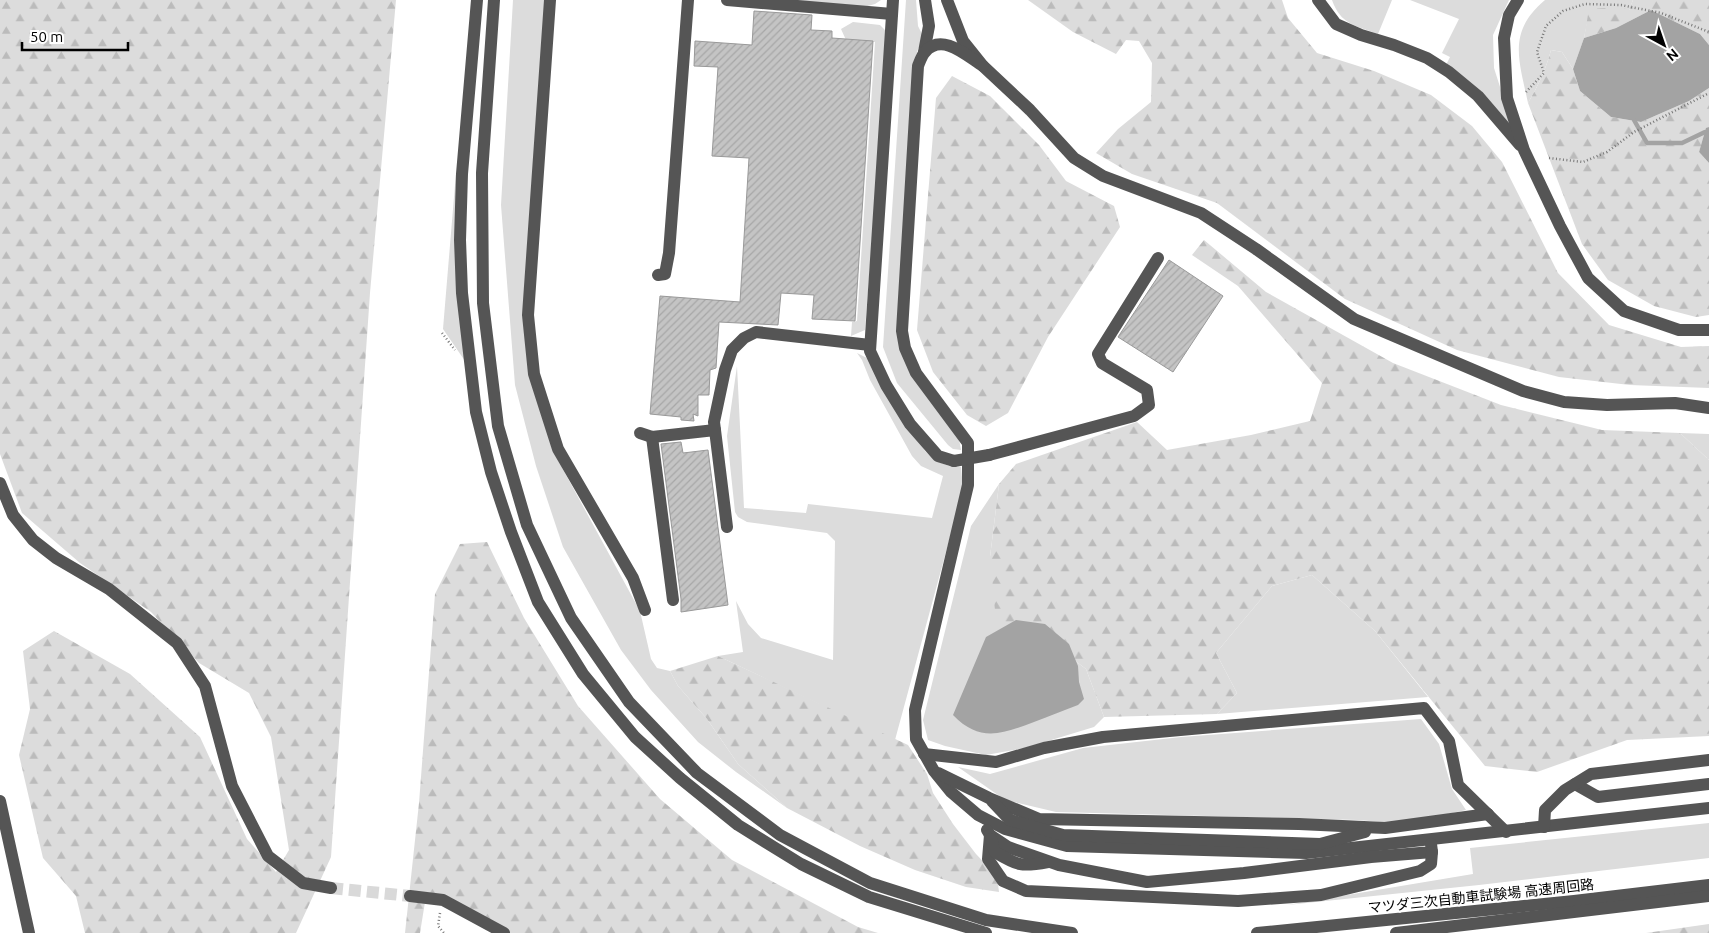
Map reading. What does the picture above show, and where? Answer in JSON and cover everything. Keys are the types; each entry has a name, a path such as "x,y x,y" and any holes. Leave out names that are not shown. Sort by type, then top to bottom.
{"street":[{"path":"477,0 462,174 460,240 462,293 476,412 511,532 538,602 582,674 635,736 680,778 738,825 801,864 869,896 986,933"},
{"path":"494,0 482,173 483,303 498,426 527,525 571,618 629,702 697,773 780,835 870,883 986,920 1072,933"},
{"path":"550,0 528,315 534,374 558,449 633,578 645,610"},
{"path":"658,276 665,274 669,253 688,0"},
{"path":"727,0 892,14"},
{"path":"893,0 870,351 886,385 910,424 938,456 954,462 989,455 1134,416 1149,405 1147,390 1102,362 1098,354 1158,258"},
{"path":"926,0 928,26 924,52 918,66 902,331 905,348 916,373 968,443 968,485 914,710 916,740 934,771 951,792 978,815 1005,829 1067,846 1306,853 1431,846"},
{"path":"947,0 963,41 983,66 1030,110 1074,158 1104,176 1201,213 1256,249 1354,319 1523,391 1564,402 1608,405 1675,403 1709,408"},
{"path":"1318,0 1336,24 1427,58 1449,72 1478,96 1524,150"},
{"path":"1518,0 1509,15 1504,38 1507,98 1524,150 1560,226 1588,278 1624,311 1679,330 1709,330"},
{"path":"924,52 934,44 948,44 983,66"},
{"path":"727,527 714,422 732,350 744,338 756,332 870,345"},
{"path":"673,600 646,435 715,430"},
{"path":"0,483 13,515 33,540 56,558 109,589 177,643 205,686 232,786 268,856 303,883 330,888"},
{"path":"924,754 996,762 1044,748 1103,737 1424,708 1449,741 1458,785 1506,832"},
{"path":"1544,827 1545,810 1564,790 1590,774 1709,760"},
{"path":"934,771 989,798 1039,819 1299,824 1378,828"},
{"path":"1575,784 1598,797 1709,784"},
{"path":"989,798 1010,820 1062,835 1320,844 1378,828 1488,814"},
{"path":"0,801 29,933"},
{"path":"978,815 990,834 1008,847 1050,862 1147,882 1244,874 1371,857 1506,832 1709,808"},
{"path":"990,834 988,859 1002,881 1026,891 1238,901 1321,895 1420,871 1431,864 1431,846"},
{"name":"マツダ三次自動車試験場 高速周回路","path":"1257,933 1574,901 1709,885"},
{"path":"410,896 443,900 504,933"},
{"path":"1396,933 1709,896"}],"path":[{"path":"1526,92 1544,73 1537,52 1546,26 1563,11 1585,4 1621,5 1660,13 1709,32"},
{"path":"1550,158 1583,162 1607,152 1634,132 1709,93"},
{"path":"443,900 438,926 444,933"}],"green space":[{"path":"0,0 396,0 370,293 331,857 296,933 85,933 76,896 43,858 19,755 30,709 23,651 54,631 130,674 200,737 247,839 276,872 289,850 271,737 249,693 199,663 151,612 80,563 22,513 0,454"},
{"path":"513,0 545,0 523,313 553,451 640,611 651,659 657,668 670,671 678,686 707,719 738,764 787,808 698,742 651,690 621,650 563,547 536,466 515,385 501,205"},
{"path":"771,0 881,0 864,7"},
{"path":"906,0 916,0 918,26 924,38 915,60 897,333 959,439 961,450 953,449 948,445 897,383 883,347"},
{"path":"1028,0 1282,0 1288,18 1317,53 1374,71 1431,95 1472,126 1502,162 1558,273 1609,325 1681,347 1709,346 1709,388 1630,385 1559,377 1457,350 1345,299 1217,203 1132,174 1096,153 1118,129 1151,102 1152,63 1139,41 1126,40 1116,54 1073,32"},
{"path":"1332,0 1392,0 1378,34 1356,26 1344,19"},
{"path":"1410,0 1509,0 1493,35 1494,68 1514,131 1445,67 1450,57 1442,53 1459,19"},
{"path":"1545,0 1633,0 1629,10 1590,9 1584,38 1573,69 1562,52 1551,50 1547,64 1528,103 1519,60 1519,47 1525,24 1533,12"},
{"path":"1633,0 1709,0 1709,45 1700,34 1651,10 1616,28 1584,38 1589,9 1620,7 1629,10"},
{"path":"853,22 880,25 887,32 887,42 865,330 851,336 852,322 857,321 875,42 846,40 841,29"},
{"path":"1551,50 1562,52 1573,69 1580,91 1611,117 1641,122 1689,101 1709,88 1709,127 1706,129 1699,152 1709,163 1709,315 1696,317 1654,306 1608,280 1582,244 1528,103 1547,64"},
{"path":"952,76 990,96 1039,145 1066,181 1114,206 1120,227 1048,337 1008,413 986,426 967,415 933,372 917,330 936,98"},
{"path":"456,173 465,361 443,329"},
{"path":"1204,240 1266,292 1393,363 1501,405 1602,430 1680,433 1709,460 1709,736 1627,740 1537,772 1485,766 1375,631 1312,575 1272,586 1216,653 1237,693 1217,714 1104,717 1086,669 1042,636 996,621 990,557 999,484 1016,464 1137,422 1167,450 1251,435 1310,421 1322,383 1238,286 1192,255"},
{"path":"857,353 869,359 925,451 936,461 949,466 961,467 963,489 895,740 718,656 743,652 736,601 748,624 761,638 833,660 835,541 827,533 747,522 738,517 735,512 727,436 737,366 744,508 806,513 808,504 932,518 943,476 921,466 912,456"},
{"path":"1680,433 1709,434 1709,460"},
{"path":"999,484 990,557 1042,636 1086,669 1104,717 1094,727 1025,748 986,755 945,746 928,740 923,720 971,526"},
{"path":"487,542 524,618 578,706 660,799 732,860 858,927 878,933 505,933 450,897 425,902 420,933 405,933 419,803 435,594 460,544"},
{"path":"1312,575 1375,631 1428,697 1217,714 1237,693 1216,653 1272,586"},
{"path":"718,656 908,745 927,774 933,793 953,824 976,854 997,876 999,892 966,887 915,870 860,846 787,808 738,764 707,719 678,686 670,671"},
{"path":"1421,719 1439,744 1452,789 1466,810 1402,824 1358,820 1056,812 1005,800 958,767 990,774 1083,748 1181,737"},
{"path":"1709,823 1709,858 1287,905 1473,874 1470,848"},
{"path":"1709,924 1709,933 1646,933"}],"shaded area":[{"path":"1651,10 1700,34 1709,45 1709,88 1689,101 1641,122 1611,117 1580,91 1573,69 1584,38 1616,28"},
{"path":"1709,127 1709,163 1699,152 1706,128"},
{"path":"1016,620 1045,624 1069,644 1078,666 1079,682 1084,699 1078,705 1012,730 992,734 973,730 953,715 986,637"}],"building":[{"path":"754,11 812,15 811,30 832,31 832,38 873,41 855,321 812,319 814,295 781,293 778,325 719,322 716,368 710,370 709,395 698,395 698,416 693,414 694,421 681,420 681,417 650,414 660,296 740,302 749,158 712,156 718,67 694,66 695,41 752,45"},
{"path":"1169,260 1223,296 1173,372 1118,337"},
{"path":"681,442 683,453 708,450 728,605 681,612 681,599 661,444"}],"waterway":[{"path":"1634,120 1647,143 1682,143 1705,132"}],"tunnel":[{"path":"331,888 410,896"}]}
